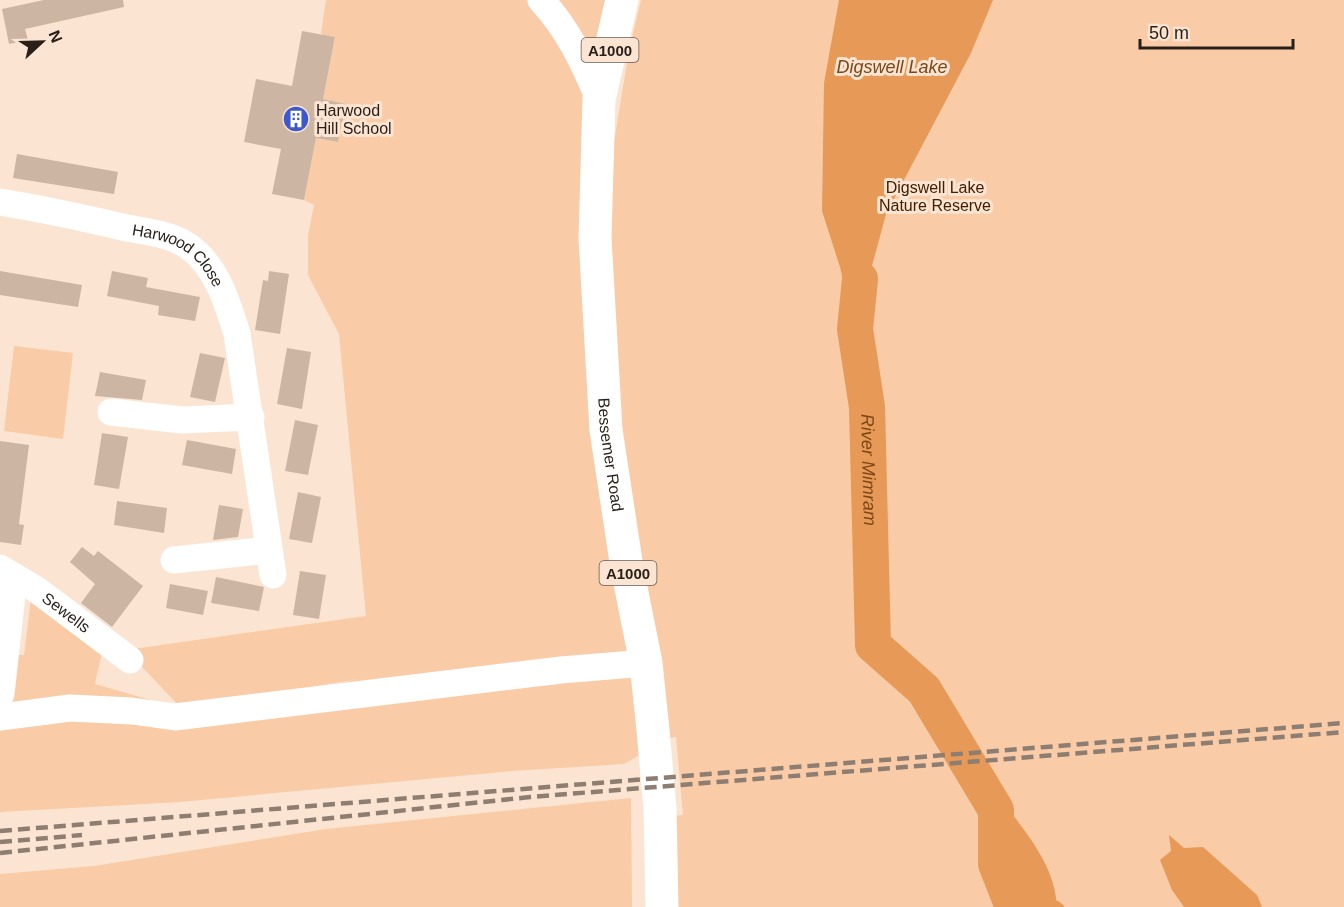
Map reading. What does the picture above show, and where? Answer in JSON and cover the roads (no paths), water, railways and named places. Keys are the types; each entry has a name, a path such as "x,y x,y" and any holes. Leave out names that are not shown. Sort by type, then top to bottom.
{"main road":[{"name":"Bessemer Road","path":"622,0 599,99 595,238 606,430 627,568 646,663 660,809 662,907"}],"street":[{"path":"541,0 558,19 576,49 599,99"},
{"name":"Harwood Close","path":"0,202 45,209 170,237 189,246 214,277 228,304 237,334 251,417 271,562 174,560"},
{"path":"111,412 199,420 251,417"},
{"path":"7,572 1,705 132,711 174,717 561,670 646,663"},
{"name":"Sewells","path":"7,572 37,590 130,660"}],"water":[{"name":"Digswell Lake","path":"839,0 993,0 971,53 886,214 855,329 840,267 822,211 824,83"},
{"path":"1013,815 1043,858 1052,882 1057,907 996,907 988,825 996,818"},
{"path":"1169,835 1184,848 1203,847 1257,895 1262,907 1184,907 1172,890 1160,860 1171,851"}],"waterway":[{"name":"River Mimram","path":"860,279 855,329 867,407 873,645 924,690 996,810 996,864 1013,907"},
{"path":"1057,904 1061,907"}],"railway":[{"path":"0,831 1344,723"},
{"path":"0,853 530,797 1344,732"},
{"path":"0,842 82,835"}],"place":[{"name":"Harwood Hill School","path":"296,119"}],"park label":[{"name":"Digswell Lake Nature Reserve","path":"935,196"}]}
